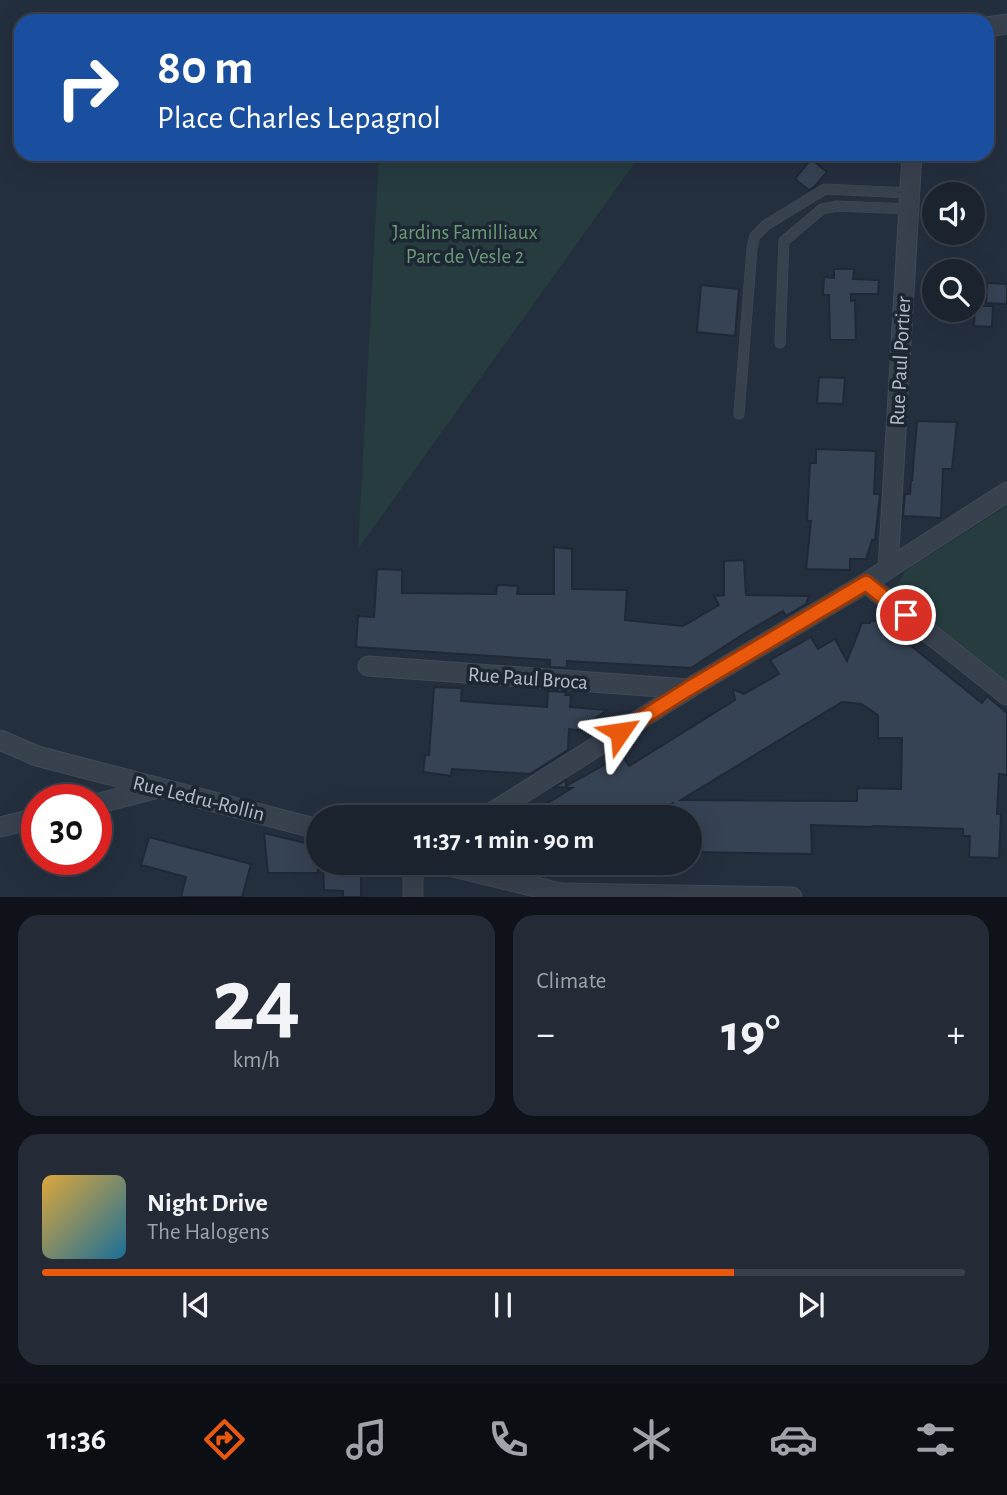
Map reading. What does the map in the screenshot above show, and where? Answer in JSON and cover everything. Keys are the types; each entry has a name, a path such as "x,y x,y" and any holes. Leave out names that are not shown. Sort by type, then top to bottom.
{"street":[{"name":"Rue Paul Portier","path":"888,569 912,161"},
{"path":"504,805 688,689 866,583 1007,492"},
{"path":"866,583 1007,695"},
{"name":"Rue Paul Broca","path":"368,666 688,689"},
{"name":"Rue Ledru-Rollin","path":"0,740 37,756 306,826"},
{"path":"112,800 159,788"},
{"path":"0,827 21,822"},
{"path":"413,875 413,897"},
{"path":"486,875 560,893 792,897"}],"lane":[{"path":"739,414 755,236 766,225 825,189 909,201"},
{"path":"780,343 784,241 822,209 909,201"}],"green space":[{"name":"Jardins Familliaux Parc de Vesle 2","path":"379,161 636,161 358,549"},
{"path":"1007,506 1007,683 904,603 897,586 906,570"}],"building":[{"path":"809,161 813,161 827,172 809,190 795,179"},
{"path":"834,269 854,269 853,279 879,280 878,294 851,294 851,301 855,300 856,340 830,340 829,295 823,295 824,277 834,278"},
{"path":"987,283 1007,284 1007,304 986,303"},
{"path":"701,285 739,289 735,336 697,332"},
{"path":"985,306 993,306 992,327 974,326 974,322 985,322"},
{"path":"819,377 845,378 843,404 817,403"},
{"path":"917,421 957,422 952,469 943,469 941,518 903,516 905,494 910,494"},
{"path":"816,449 876,451 874,494 880,494 875,540 872,540 866,559 850,559 850,570 806,569 811,521 807,521 810,463 816,463"},
{"path":"554,547 572,549 572,589 627,590 625,620 683,626 719,605 714,596 724,595 724,561 744,560 746,595 809,596 806,604 786,616 783,611 691,668 567,661 567,668 550,667 550,660 356,647 358,616 374,617 377,569 402,570 402,593 496,594 497,585 518,586 517,594 554,594"},
{"path":"880,621 907,639 905,641 982,703 987,696 1007,713 1007,775 999,774 999,858 969,857 970,836 963,836 963,829 873,826 811,825 812,854 702,852 702,805 544,805 572,788 555,787 566,780 566,786 622,755 629,766 735,700 733,689 744,694 779,674 770,660 811,637 818,649 835,639 847,661 862,623","holes":["842,702 861,704 878,715 878,738 902,738 901,789 857,788 857,801 681,800"]},
{"path":"434,687 462,688 461,701 547,707 548,691 566,692 565,695 571,695 570,707 607,710 590,722 589,731 569,729 568,750 530,774 452,769 451,776 423,772 425,755 429,755"},
{"path":"264,833 306,843 306,873 268,873"},
{"path":"149,837 251,864 242,897 181,897 186,877 141,865"},
{"path":"323,875 361,875 361,897 343,897 343,891 324,890"}],"route":[{"path":"620,732 866,583 906,615"}]}
